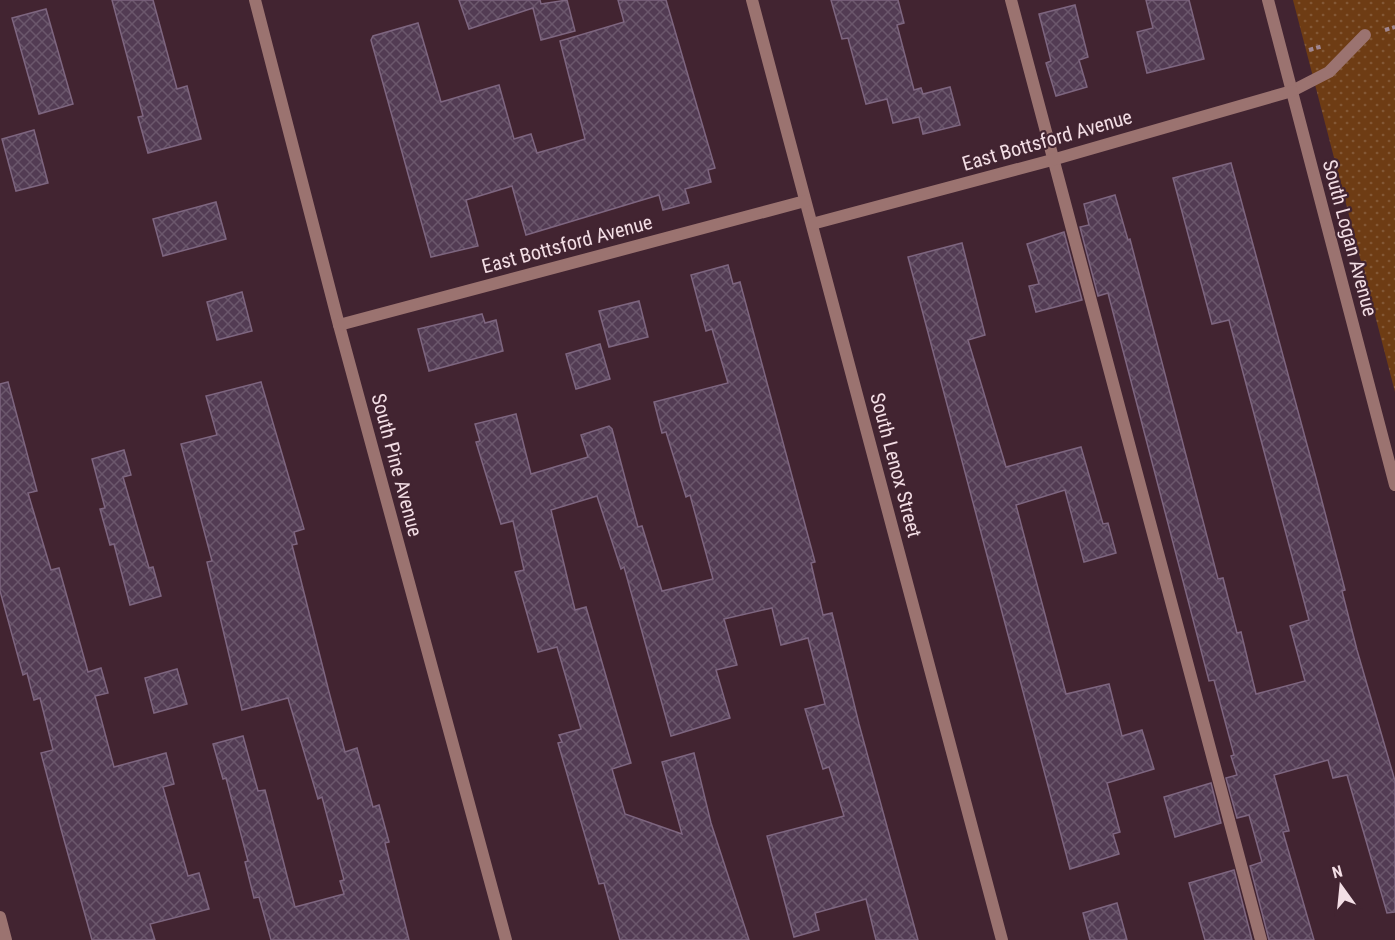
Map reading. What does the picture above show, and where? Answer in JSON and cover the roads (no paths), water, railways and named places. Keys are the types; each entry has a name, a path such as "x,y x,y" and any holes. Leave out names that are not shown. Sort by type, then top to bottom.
{"street":[{"name":"South Pine Avenue","path":"255,0 339,325 506,940"},
{"name":"South Lenox Street","path":"752,0 1002,940"},
{"path":"1011,0 1261,940"},
{"name":"South Logan Avenue","path":"1268,0 1395,485"},
{"name":"East Bottsford Avenue","path":"812,224 1052,160 1292,91 1329,72 1365,35"},
{"name":"East Bottsford Avenue","path":"339,325 805,201"},
{"path":"0,918 6,940"}]}
